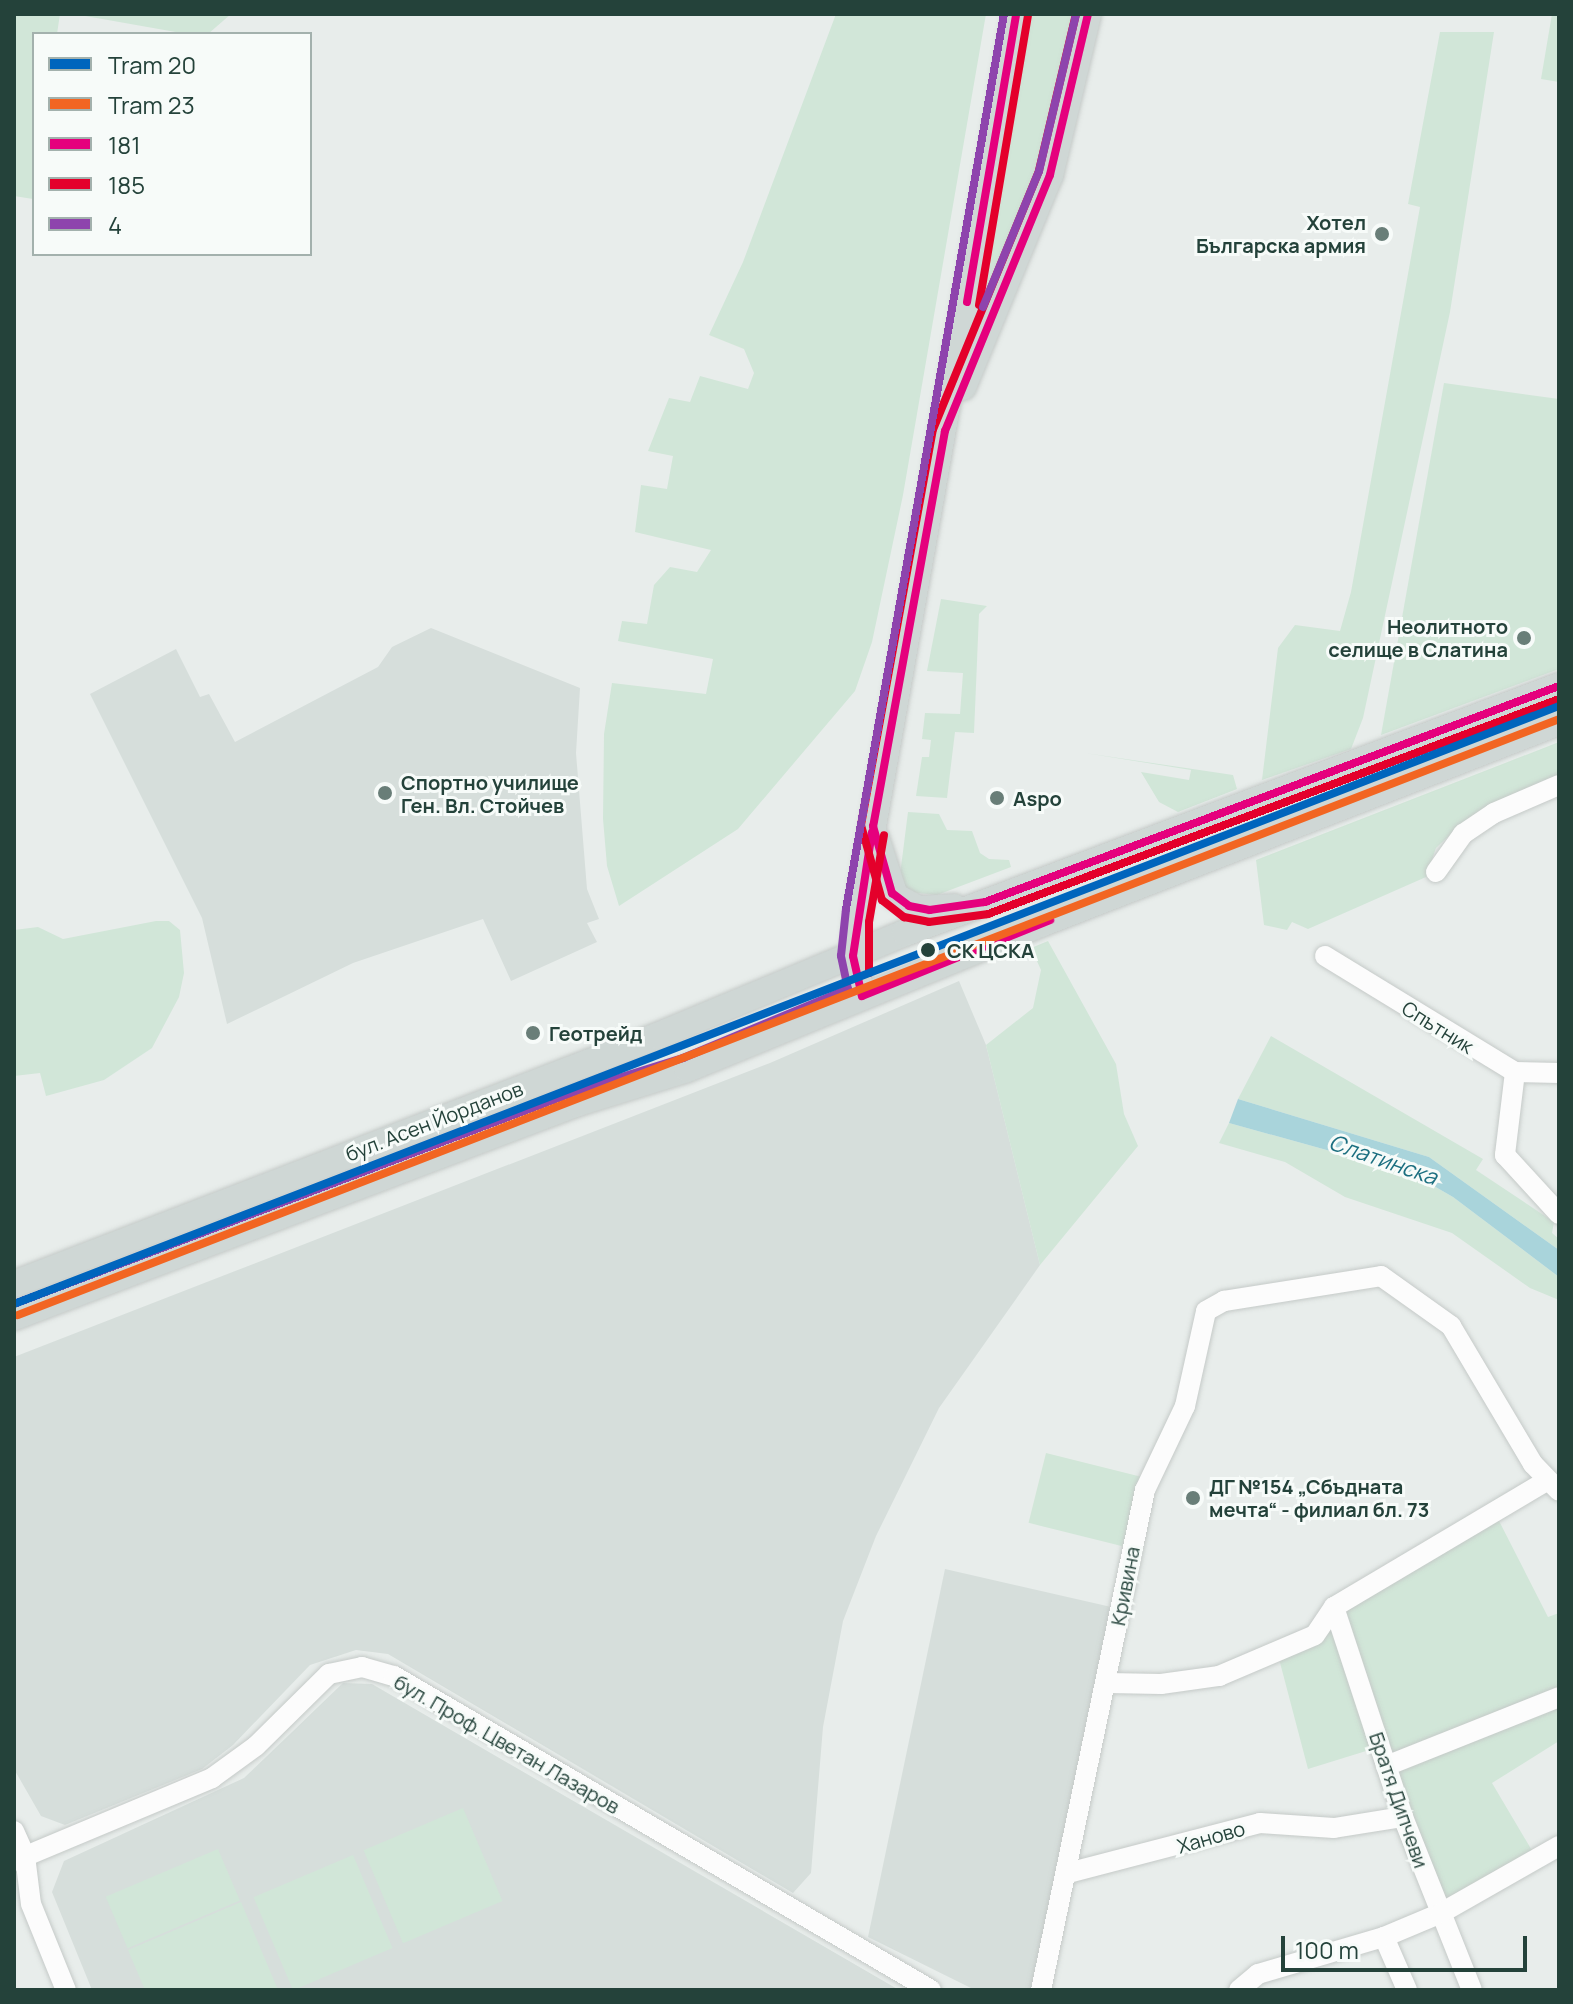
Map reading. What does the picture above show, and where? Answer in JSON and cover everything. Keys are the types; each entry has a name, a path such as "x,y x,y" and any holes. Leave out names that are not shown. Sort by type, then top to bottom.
{"main road":[{"path":"862,996 853,956 873,826 945,431 1016,14"},
{"path":"945,431 1050,175 1088,14"},
{"path":"873,826 889,888 903,903 930,910 985,902 1559,686"},
{"name":"бул. Асен Йорданов","path":"14,1317 578,1103 687,1069 862,996 1559,722"},
{"name":"бул. Асен Йорданов","path":"14,1284 985,902"}],"street":[{"path":"1436,872 1463,834 1494,813 1559,785"},
{"name":"Спътник","path":"1325,956 1515,1072"},
{"path":"1559,1073 1515,1072 1505,1155 1559,1214"},
{"name":"Кривина","path":"1041,1990 1108,1683 1145,1490 1185,1406 1206,1311 1224,1301 1381,1276 1451,1326 1553,1486"},
{"path":"1108,1683 1161,1684 1219,1676 1315,1635 1334,1607 1553,1486"},
{"name":"Братя Дипчеви","path":"1334,1607 1403,1817 1472,1990"},
{"name":"бул. Проф. Цветан Лазаров","path":"19,1858 212,1778 256,1746 329,1674 362,1667 394,1676 931,1990"},
{"path":"1386,1766 1559,1697"},
{"name":"Ханово","path":"1068,1873 1260,1823 1334,1828 1403,1817"},
{"path":"14,1831 31,1904 66,1990"},
{"path":"1239,1990 1258,1974 1384,1937 1441,1913 1558,1850"},
{"path":"14,1885 31,1904"},
{"path":"1384,1937 1407,1990"}],"shaded area":[{"path":"431,628 580,688 576,753 587,889 599,919 587,923 597,942 511,981 483,919 353,963 227,1024 202,918 90,694 176,649 200,697 209,694 235,742 378,667 392,647"},
{"path":"959,981 986,1045 1040,1265 939,1408 876,1536 843,1621 823,1727 811,1873 793,1893 388,1654 356,1650 310,1665 233,1745 202,1769 65,1825 41,1816 14,1769 14,1357 770,1063"},
{"path":"945,1569 1120,1609 1041,1990 975,1990 868,1937"},
{"path":"343,1683 372,1684 899,1990 92,1990 52,1892 64,1861 244,1778"}],"green space":[{"path":"14,14 60,14 57,32 32,32 32,199 14,196"},
{"path":"74,14 231,14 210,32 176,32"},
{"path":"836,14 986,14 903,495 872,642 855,691 738,829 619,906 607,866 603,819 604,734 612,683 706,694 713,659 618,641 622,621 647,624 654,585 670,567 697,572 711,550 635,532 641,485 667,489 673,456 648,451 669,398 690,402 700,376 748,389 754,373 744,349 709,335 743,262"},
{"path":"1030,14 1072,14 1042,157 977,317"},
{"path":"1552,14 1559,14 1559,82 1541,79"},
{"path":"1440,32 1494,32 1450,312 1363,718 1351,749 1262,780 1278,648 1295,625 1340,631 1351,592 1420,207 1408,204"},
{"path":"1444,383 1559,399 1559,669 1381,735"},
{"path":"941,599 987,606 979,614 974,733 955,732 947,798 916,796 922,757 929,757 931,740 922,739 925,713 960,714 963,673 927,671"},
{"path":"1559,742 1559,776 1457,828 1436,848 1426,877 1308,929 1292,922 1287,930 1264,925 1256,860"},
{"path":"1085,753 1233,775 1237,789 1178,812 1159,802 1141,772 1189,780 1191,770"},
{"path":"908,812 939,814 947,830 972,831 980,853 989,859 1009,860 1011,867 937,895 908,892 900,875"},
{"path":"169,921 180,930 184,973 179,997 152,1048 104,1080 46,1096 40,1073 14,1076 14,930 38,927 63,939"},
{"path":"1048,941 1116,1064 1124,1114 1138,1146 1040,1265 986,1045 1033,1008 1041,970 1031,948"},
{"path":"1271,1036 1483,1159 1476,1170 1554,1222 1552,1233 1559,1239 1559,1250 1429,1157 1238,1099"},
{"path":"1229,1123 1413,1174 1453,1197 1559,1277 1559,1300 1530,1288 1452,1233 1345,1197 1285,1162 1219,1143"},
{"path":"1046,1453 1143,1477 1126,1547 1029,1523"},
{"path":"1496,1515 1548,1617 1559,1613 1559,1741 1492,1783 1537,1859 1441,1913 1379,1747 1308,1769 1278,1655"},
{"path":"463,1808 502,1901 403,1943 364,1850"},
{"path":"218,1849 240,1901 128,1948 106,1897"},
{"path":"353,1855 392,1948 293,1990 254,1897"},
{"path":"241,1902 278,1990 145,1990 128,1950"}],"water":[{"name":"Слатинска","path":"1238,1099 1429,1157 1559,1250 1559,1277 1453,1197 1413,1174 1229,1123"}],"tram line":[{"name":"20","path":"14,1304 1559,706"},
{"name":"23","path":"18,1315 1559,719"}],"transit line":[{"name":"4","path":"14,1304 574,1092 683,1058 848,989 841,956 846,909 1004,14"},
{"name":"181","path":"967,302 1016,14"},
{"name":"185","path":"1076,14 1039,171 933,429 861,825 882,900 904,917 929,922 988,914 1559,699"},
{"name":"4","path":"983,307 1039,171 1076,14"},
{"name":"181","path":"1088,14 1050,175 945,431 873,826 892,893 909,906 930,910 985,902 1559,686"},
{"name":"185","path":"979,305 1028,16"},
{"name":"181","path":"862,996 853,956 872,832"},
{"name":"185","path":"869,973 869,922 884,835"},
{"name":"181","path":"862,996 1050,920"}],"place":[{"name":"Хотел Българска армия","path":"1382,234"},
{"name":"Неолитното селище в Слатина","path":"1524,638"},
{"name":"Спортно училище Ген. Вл. Стойчев","path":"385,793"},
{"name":"Aspo","path":"997,798"},
{"name":"СК ЦСКА","path":"928,950"},
{"name":"Геотрейд","path":"533,1033"},
{"name":"ДГ №154 „Сбъдната мечта“ - филиал бл. 73","path":"1193,1498"}]}
